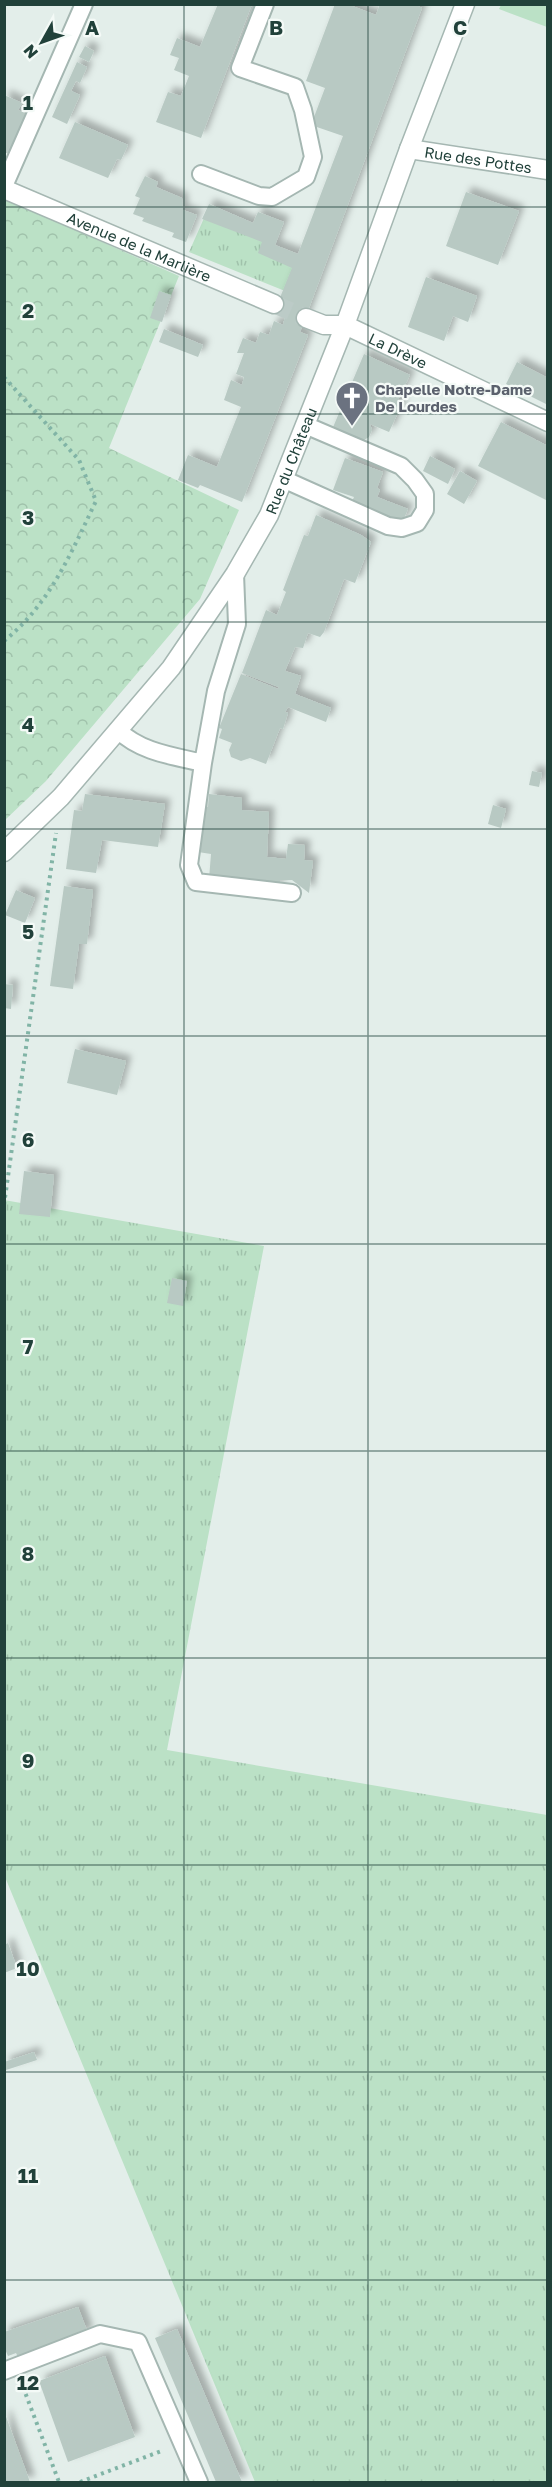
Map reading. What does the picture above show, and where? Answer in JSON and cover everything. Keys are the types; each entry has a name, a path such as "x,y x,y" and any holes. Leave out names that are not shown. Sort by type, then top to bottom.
{"street":[{"name":"Rue du Château","path":"4,852 61,797 171,668 235,574 269,515 345,325 465,4"},
{"name":"Rue des Pottes","path":"409,149 548,170"},
{"name":"Avenue de la Marlière","path":"4,187 274,304"},
{"path":"306,318 324,325 345,325"},
{"name":"La Drève","path":"345,325 548,422"}],"lane":[{"path":"4,187 84,4"},
{"path":"201,174 259,196 272,197 306,177 313,158 303,110 295,87 240,68 265,4"},
{"path":"283,479 388,526 402,528 417,523 425,510 424,494 415,480 400,466 305,425"},
{"path":"235,574 237,624 216,692 203,763 189,865 196,882 292,893"},
{"path":"118,730 129,741 153,751 203,763"},
{"path":"10,2369 100,2334 138,2342 199,2482"}],"path":[{"path":"4,377 78,460 96,501 57,582 16,632 4,641"},
{"path":"4,1205 61,797"},
{"path":"10,2369 60,2482"},
{"path":"80,2482 182,2443"}],"green space":[{"path":"501,5 547,5 547,27 499,9"},
{"path":"5,199 179,276 109,448 239,510 200,599 46,781 5,820"},
{"path":"205,216 272,243 295,265 285,291 189,252"},
{"path":"4,1200 264,1246 167,1750 547,1815 547,2482 255,2482 5,1877"}],"building":[{"path":"218,4 252,4 201,138 156,122 168,92 181,96 189,76 174,70 179,58 170,55 177,38 200,47"},
{"path":"335,4 347,4 376,15 380,4 414,4 422,8 300,332 308,335 242,502 200,485 198,488 178,480 188,455 217,467 241,407 224,400 231,380 242,385 244,377 236,374 244,353 237,353 243,338 256,343 260,332 269,335 274,321 283,325 287,308 277,305 292,268 258,253 262,242 202,219 209,204 253,223 258,212 284,222 275,245 298,254 343,136 311,125 325,88 306,81"},
{"path":"85,46 94,51 89,62 79,57"},
{"path":"77,62 87,67 80,83 76,81 71,91 80,95 67,124 52,117"},
{"path":"4,95 22,103 18,110 27,114 9,154 4,152"},
{"path":"75,122 128,145 121,160 117,159 108,178 59,158"},
{"path":"145,176 158,182 156,187 182,198 183,210 197,215 186,242 172,237 174,233 142,221 144,218 133,214 140,198 135,196"},
{"path":"466,192 519,211 498,265 446,246"},
{"path":"426,277 477,296 468,322 453,316 444,341 408,327"},
{"path":"159,291 171,295 162,322 150,318"},
{"path":"164,329 203,345 198,357 159,342"},
{"path":"364,354 410,375 397,402 402,404 389,432 370,424 372,430 369,437 359,443 331,432"},
{"path":"517,362 548,378 548,405 506,384"},
{"path":"501,422 548,446 548,501 478,466"},
{"path":"430,456 455,469 448,484 423,471"},
{"path":"345,458 383,472 377,488 380,490 377,497 408,509 402,523 351,504 354,497 333,490"},
{"path":"460,471 477,481 464,504 447,494"},
{"path":"316,515 361,535 371,542 355,583 344,579 324,632 320,637 308,633 303,648 295,647 285,671 301,676 295,694 331,708 326,722 288,707 285,712 288,713 283,729 280,728 266,764 250,758 241,761 231,757 229,750 232,743 219,738 222,729 219,728 241,674 278,689 279,687 242,673 266,610 277,615 286,592 283,590 304,535 308,536"},
{"path":"532,771 542,773 539,787 529,785"},
{"path":"85,794 165,804 158,847 102,840 96,873 66,869 74,810 82,811"},
{"path":"209,794 242,798 242,810 269,812 267,857 286,859 288,844 305,845 304,860 313,861 309,893 292,880 280,880 280,887 209,879 211,854 198,852 204,807 208,807"},
{"path":"493,805 506,809 501,828 488,824"},
{"path":"64,886 93,890 87,944 79,944 73,989 50,986"},
{"path":"16,890 35,898 25,923 5,915"},
{"path":"4,984 13,985 11,1009 4,1008"},
{"path":"75,1049 126,1061 117,1095 67,1083"},
{"path":"24,1171 54,1175 50,1217 19,1214"},
{"path":"172,1278 187,1281 183,1306 167,1303"},
{"path":"8,1943 17,1968 4,1973 4,1945"},
{"path":"34,2052 37,2060 6,2070 4,2062"},
{"path":"78,2307 88,2333 18,2357 16,2353 8,2356 4,2347 4,2332"},
{"path":"177,2329 242,2482 216,2482 155,2338"},
{"path":"105,2356 135,2437 68,2462 39,2381"},
{"path":"5,2414 30,2482 4,2482"}],"tunnel":[{"path":"274,304 306,318"}],"place":[{"name":"Chapelle Notre-Dame De Lourdes","path":"352,427"}]}
